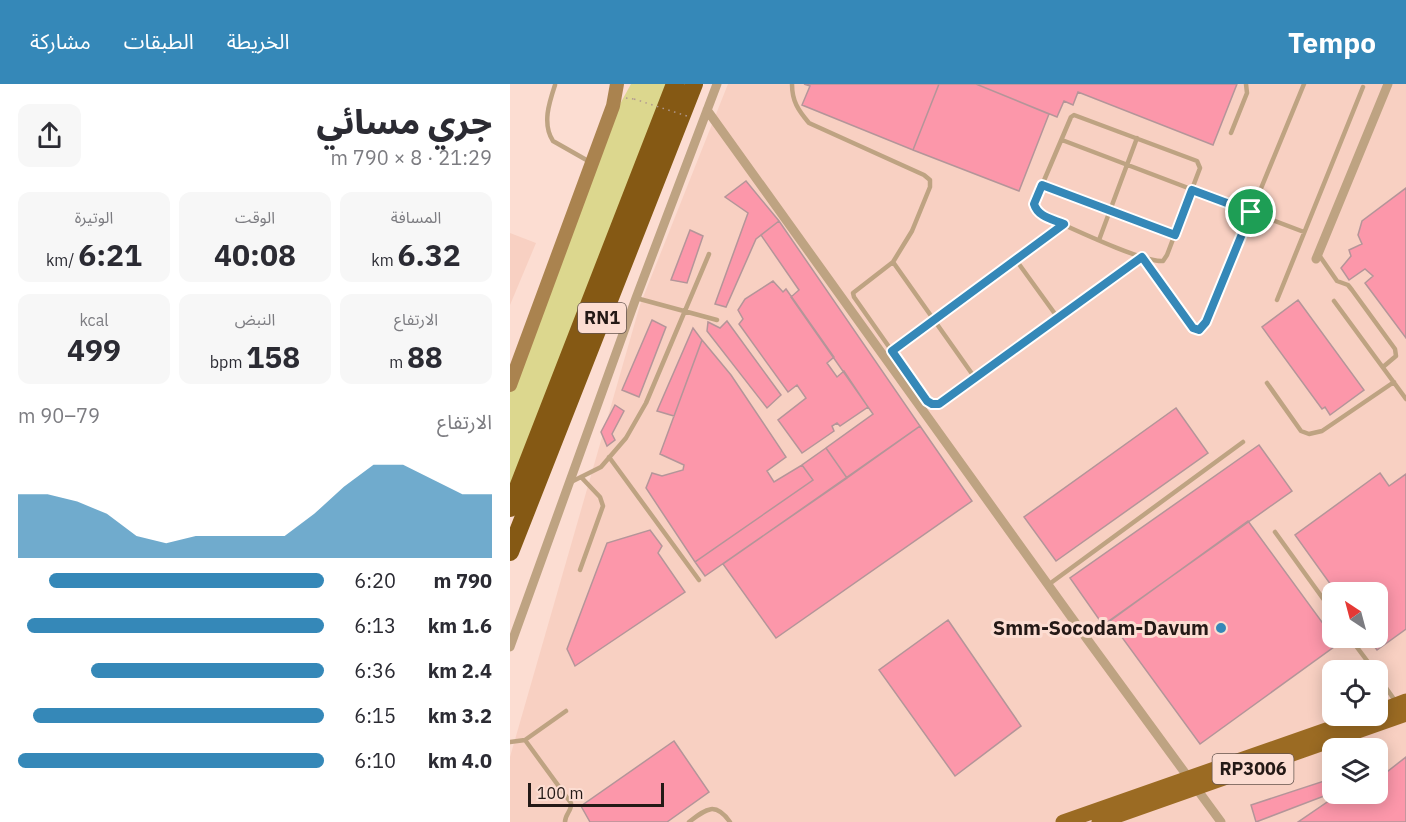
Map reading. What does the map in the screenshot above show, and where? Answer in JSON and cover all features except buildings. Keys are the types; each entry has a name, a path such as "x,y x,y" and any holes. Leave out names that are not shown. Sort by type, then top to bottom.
{"highway":[{"name":"RN1","path":"510,508 675,84"},
{"name":"RN1","path":"510,552 693,84"}],"main road":[{"name":"RP3006","path":"1063,822 1115,810 1403,707"},
{"path":"1388,710 1403,707"},
{"name":"RP3006","path":"1193,783 1340,726"},
{"name":"RP3006","path":"1099,822 1115,810"}],"street":[{"path":"510,385 613,106 617,84"},
{"path":"510,647 636,298 717,84"},
{"path":"1317,256 1388,84"},
{"path":"707,110 1221,822"}],"lane":[{"path":"792,84 792,97 795,104 809,123 924,175 930,180 930,188 912,231 893,262 854,294 854,297 927,401 932,404 939,404 1142,257"},
{"path":"1231,133 1247,93 1246,84"},
{"path":"1142,257 1193,328 1199,330 1206,322 1304,84"},
{"path":"555,85 548,107 547,130 553,141 592,163"},
{"path":"1277,300 1363,87"},
{"path":"1074,115 1197,161 1200,168 1163,261 1157,262 1099,240 1040,214 1036,210 1034,204 1062,140 1071,117 1074,115"},
{"path":"1099,240 1137,138"},
{"path":"1062,140 1304,232"},
{"path":"1042,185 1175,235"},
{"path":"892,351 1064,224"},
{"path":"569,483 601,467 626,438 646,403 709,254"},
{"path":"1317,256 1337,281 1348,285 1395,349 1396,356 1383,367"},
{"path":"1016,260 1058,318"},
{"path":"893,262 975,378"},
{"path":"636,298 717,320"},
{"path":"1334,301 1406,399"},
{"path":"1267,383 1298,427 1309,434 1322,431 1394,382"},
{"path":"1048,585 1243,442"},
{"path":"609,457 699,580"},
{"path":"580,570 603,506 600,497 581,477"},
{"path":"1275,531 1322,598"},
{"path":"1388,689 1403,707"},
{"path":"510,742 525,740 566,711"},
{"path":"525,740 571,803 565,822"},
{"path":"688,822 704,811 714,809 722,812 730,822"}],"path":[{"path":"628,98 690,117"}],"shaded area":[{"path":"631,84 675,84 510,508 510,385 609,124"},
{"path":"728,84 1406,84 1406,822 510,822 510,757 640,305"},
{"path":"510,233 536,243 510,305"}],"place":[{"name":"Smm-Socodam-Davum","path":"1221,628"}],"route":[{"path":"1042,185 1175,235 1192,190 1251,212 1206,322 1199,330 1193,328 1142,257 939,404 927,401 892,351 1064,224 1036,210 1034,204 1042,185"}]}
